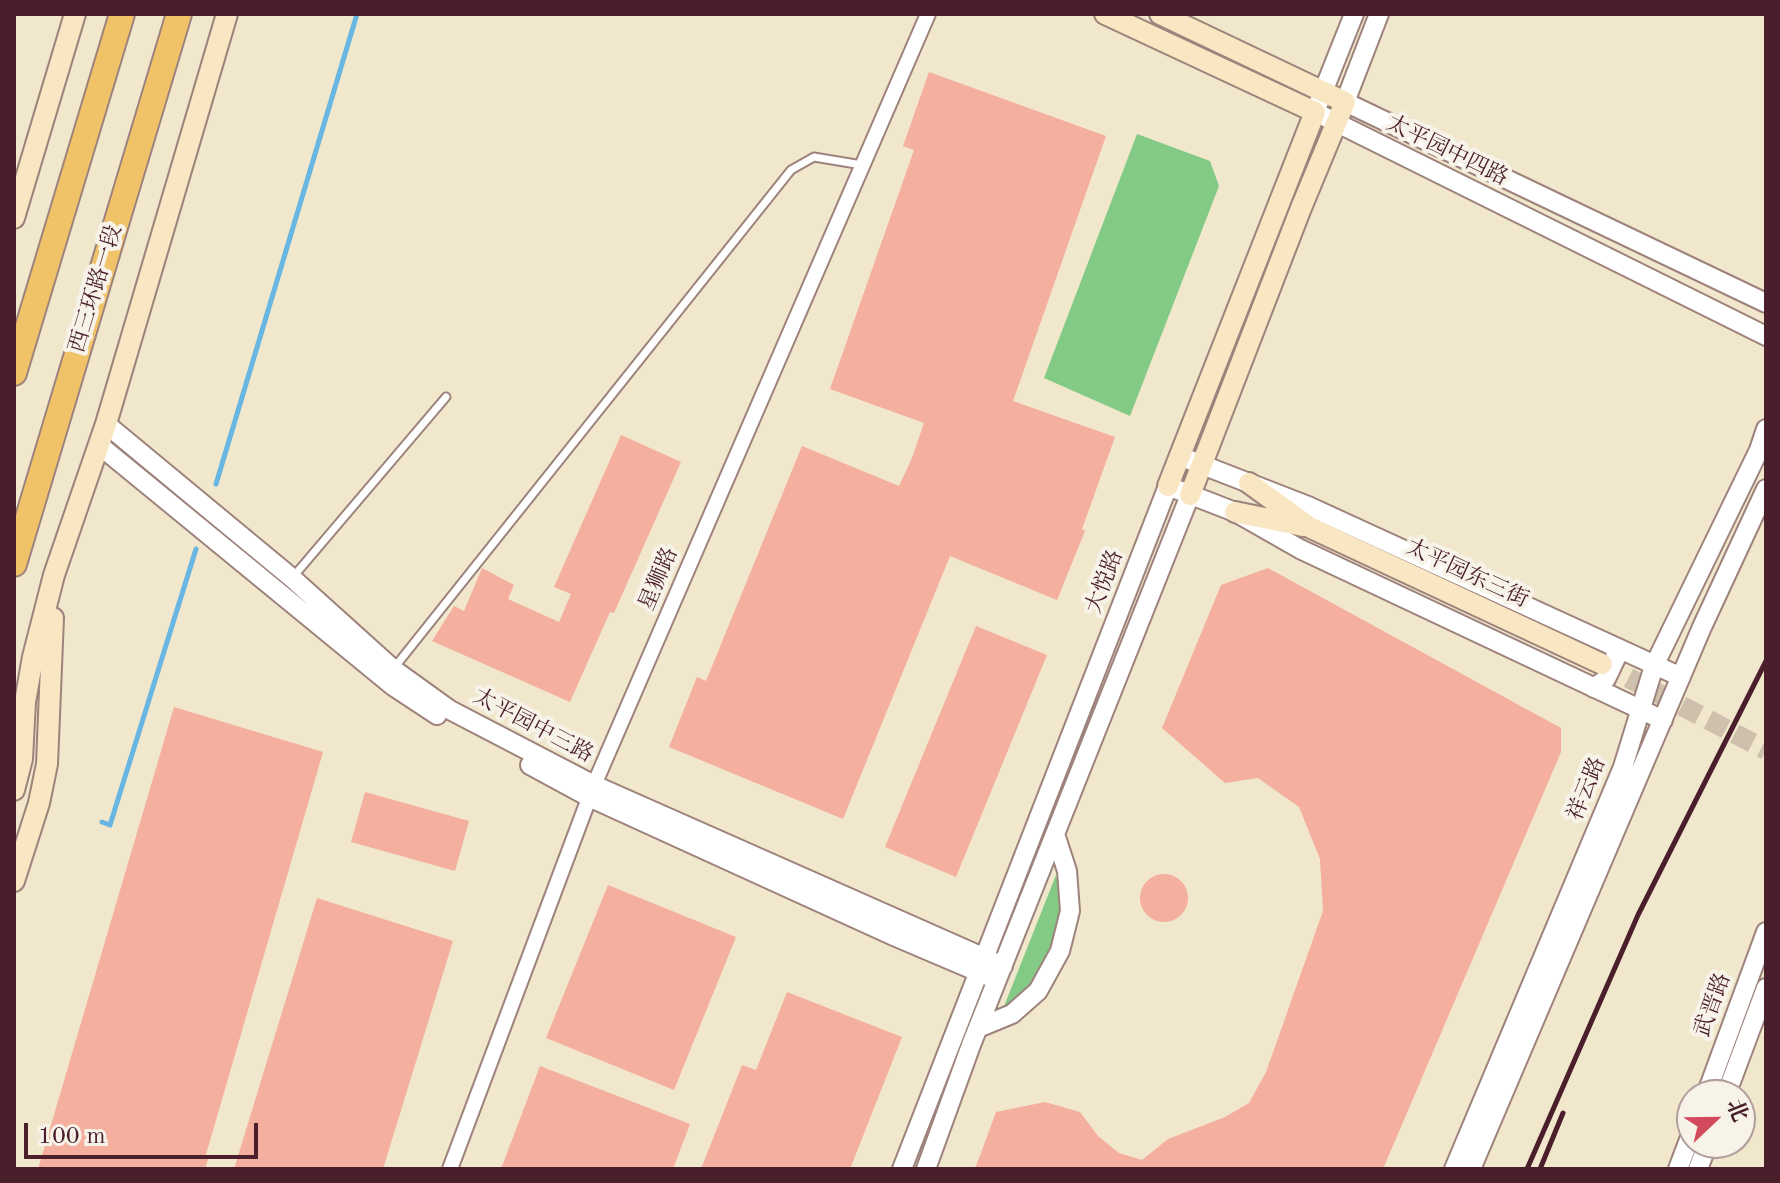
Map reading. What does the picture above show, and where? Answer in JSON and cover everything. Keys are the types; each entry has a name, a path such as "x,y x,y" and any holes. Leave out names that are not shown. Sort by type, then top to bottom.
{"highway":[{"path":"14,373 122,14"},
{"name":"西三环路一段","path":"14,564 179,14"}],"main road":[{"path":"14,218 75,14"},
{"path":"14,790 22,759 25,702 33,657 54,575 106,424 227,14"},
{"name":"太平园中四路","path":"1105,14 1315,112"},
{"path":"1160,14 1345,102 1190,495"},
{"name":"大悦路","path":"1168,486 1182,457 1315,112"},
{"path":"1249,483 1311,528"},
{"path":"1235,512 1311,528"},
{"name":"太平园东三街","path":"1311,528 1608,656"},
{"path":"14,881 39,803 47,764 54,575"}],"street":[{"name":"星狮路","path":"450,1169 592,791 928,14"},
{"name":"大悦路","path":"1315,112 1354,14"},
{"path":"1379,14 1345,102 1766,303"},
{"name":"太平园中四路","path":"1315,112 1766,336"},
{"name":"太平园中三路","path":"106,424 292,578 393,669 450,710 592,791"},
{"name":"祥云路","path":"1454,1169 1623,767 1654,666 1759,450 1766,429"},
{"name":"太平园中三路","path":"99,445 393,686 440,717 592,791 1000,973"},
{"path":"1182,457 1308,506 1616,658 1606,679 1594,688"},
{"name":"大悦路","path":"902,1169 1168,486"},
{"path":"1168,486 1235,512 1300,549 1663,720"},
{"name":"祥云路","path":"1471,1169 1681,677 1766,489"},
{"path":"926,1169 978,1028 1190,495"},
{"path":"1608,656 1654,666 1681,677"},
{"path":"978,1028 1012,1014 1038,991 1060,951 1070,911 1067,871 1055,834"},
{"name":"武晋路","path":"1712,1079 1766,932"},
{"name":"武晋路","path":"1732,1079 1766,988"}],"lane":[{"path":"393,669 791,170 814,157 863,165"},
{"path":"292,578 446,397"}],"green space":[{"path":"1137,134 1210,161 1219,186 1130,416 1044,378"},
{"path":"1056,875 1060,914 1053,945 1040,974 1021,999 1003,1009"}],"building":[{"path":"929,72 1106,136 1013,401 1115,437 1082,529 1085,531 1057,600 950,556 843,819 669,747 697,677 706,681 802,446 899,486 912,458 924,423 830,389 914,150 903,146"},
{"path":"621,435 681,462 614,613 610,612 570,702 432,641 454,606 464,611 482,568 514,585 508,599 559,622 571,594 554,587"},
{"path":"1268,568 1561,728 1561,752 1383,1169 975,1169 996,1112 1045,1102 1080,1112 1098,1136 1119,1153 1142,1160 1168,1139 1225,1117 1249,1103 1266,1072 1323,911 1320,859 1299,807 1258,778 1225,783 1162,728 1221,585"},
{"path":"976,626 1047,655 956,877 885,847"},
{"path":"174,707 323,752 205,1158 208,1159 205,1169 38,1169"},
{"path":"365,792 469,821 455,871 351,842"},
{"path":"1164,874 1181,881 1188,898 1181,915 1164,922 1147,915 1140,898 1147,881"},
{"path":"608,885 736,937 674,1090 546,1038"},
{"path":"317,898 453,941 383,1169 234,1169"},
{"path":"787,992 902,1037 850,1169 701,1169 742,1065 756,1070"},
{"path":"540,1066 690,1124 673,1169 501,1169"}],"waterway":[{"path":"216,484 357,14"},
{"path":"102,822 110,825 196,549"}],"tunnel":[{"path":"1602,664 1766,750"}],"railway":[{"path":"1527,1169 1638,915 1766,661"},
{"path":"1540,1169 1563,1113"}]}
